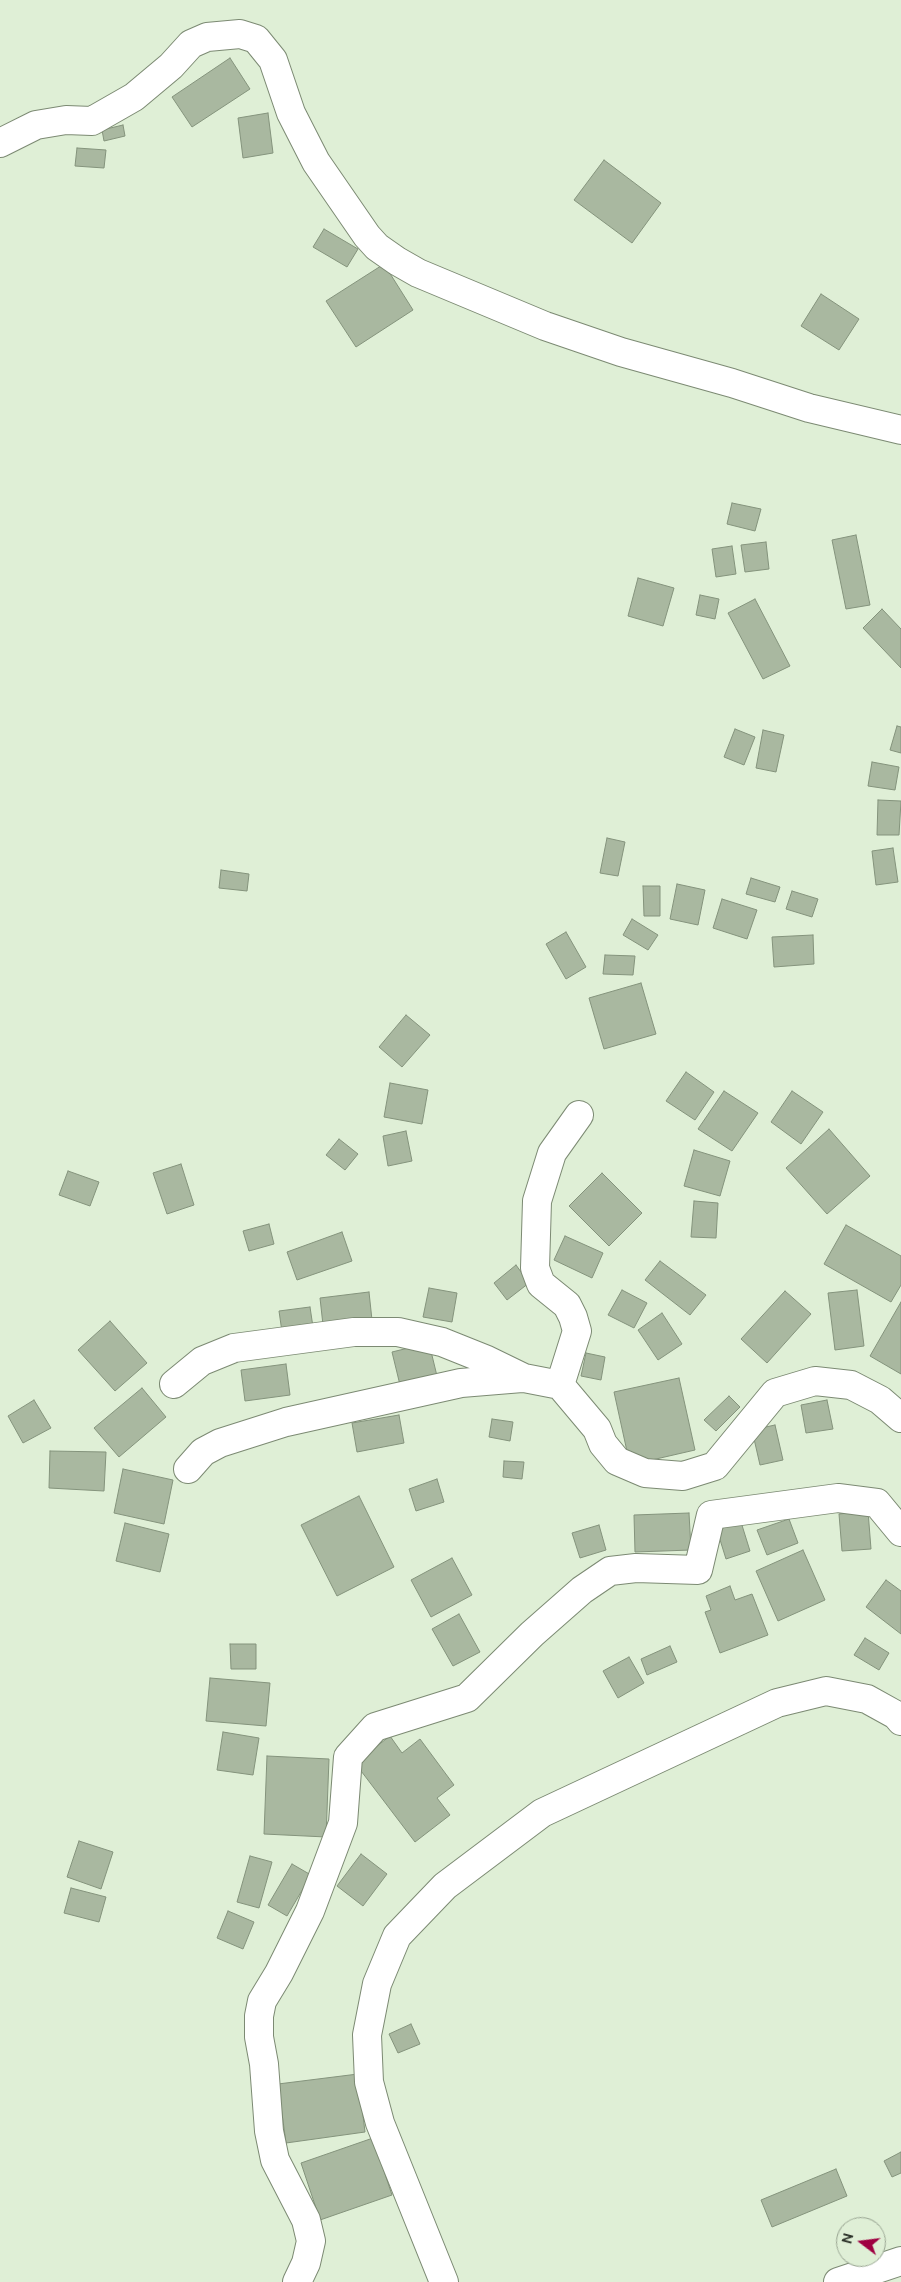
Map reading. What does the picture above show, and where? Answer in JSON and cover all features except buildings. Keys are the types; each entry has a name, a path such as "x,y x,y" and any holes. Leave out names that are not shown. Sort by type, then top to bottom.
{"street":[{"path":"0,143 36,125 66,120 92,121 134,97 171,66 191,44 207,37 240,34 256,39 273,60 291,113 316,162 367,236 377,247 397,261 418,273 545,326 809,408 901,430"},
{"path":"560,1386 577,1331 574,1317 567,1306 541,1284 535,1268 537,1201 552,1153 579,1115"},
{"path":"174,1384 202,1361 234,1348 354,1332 398,1332 442,1342 487,1360 524,1378 560,1386 597,1429 603,1444 617,1461 645,1473 683,1476 715,1466 775,1393 815,1381 851,1385 880,1400 901,1418"},
{"path":"188,1468 203,1452 220,1443 286,1422 461,1382 524,1378"},
{"path":"297,2282 306,2263 311,2241 306,2220 275,2160 269,2131 264,2064 259,2037 259,2016 262,2001 279,1973 310,1911 340,1832 343,1823 348,1756 375,1727 468,1698 532,1634 582,1590 610,1571 636,1568 698,1570 711,1515 838,1498 877,1503 901,1532"},
{"path":"444,2282 380,2123 369,2082 367,2035 376,1984 397,1936 444,1886 542,1813 777,1703 826,1691 867,1699 896,1715 901,1721"},
{"path":"838,2282 901,2261"}]}
